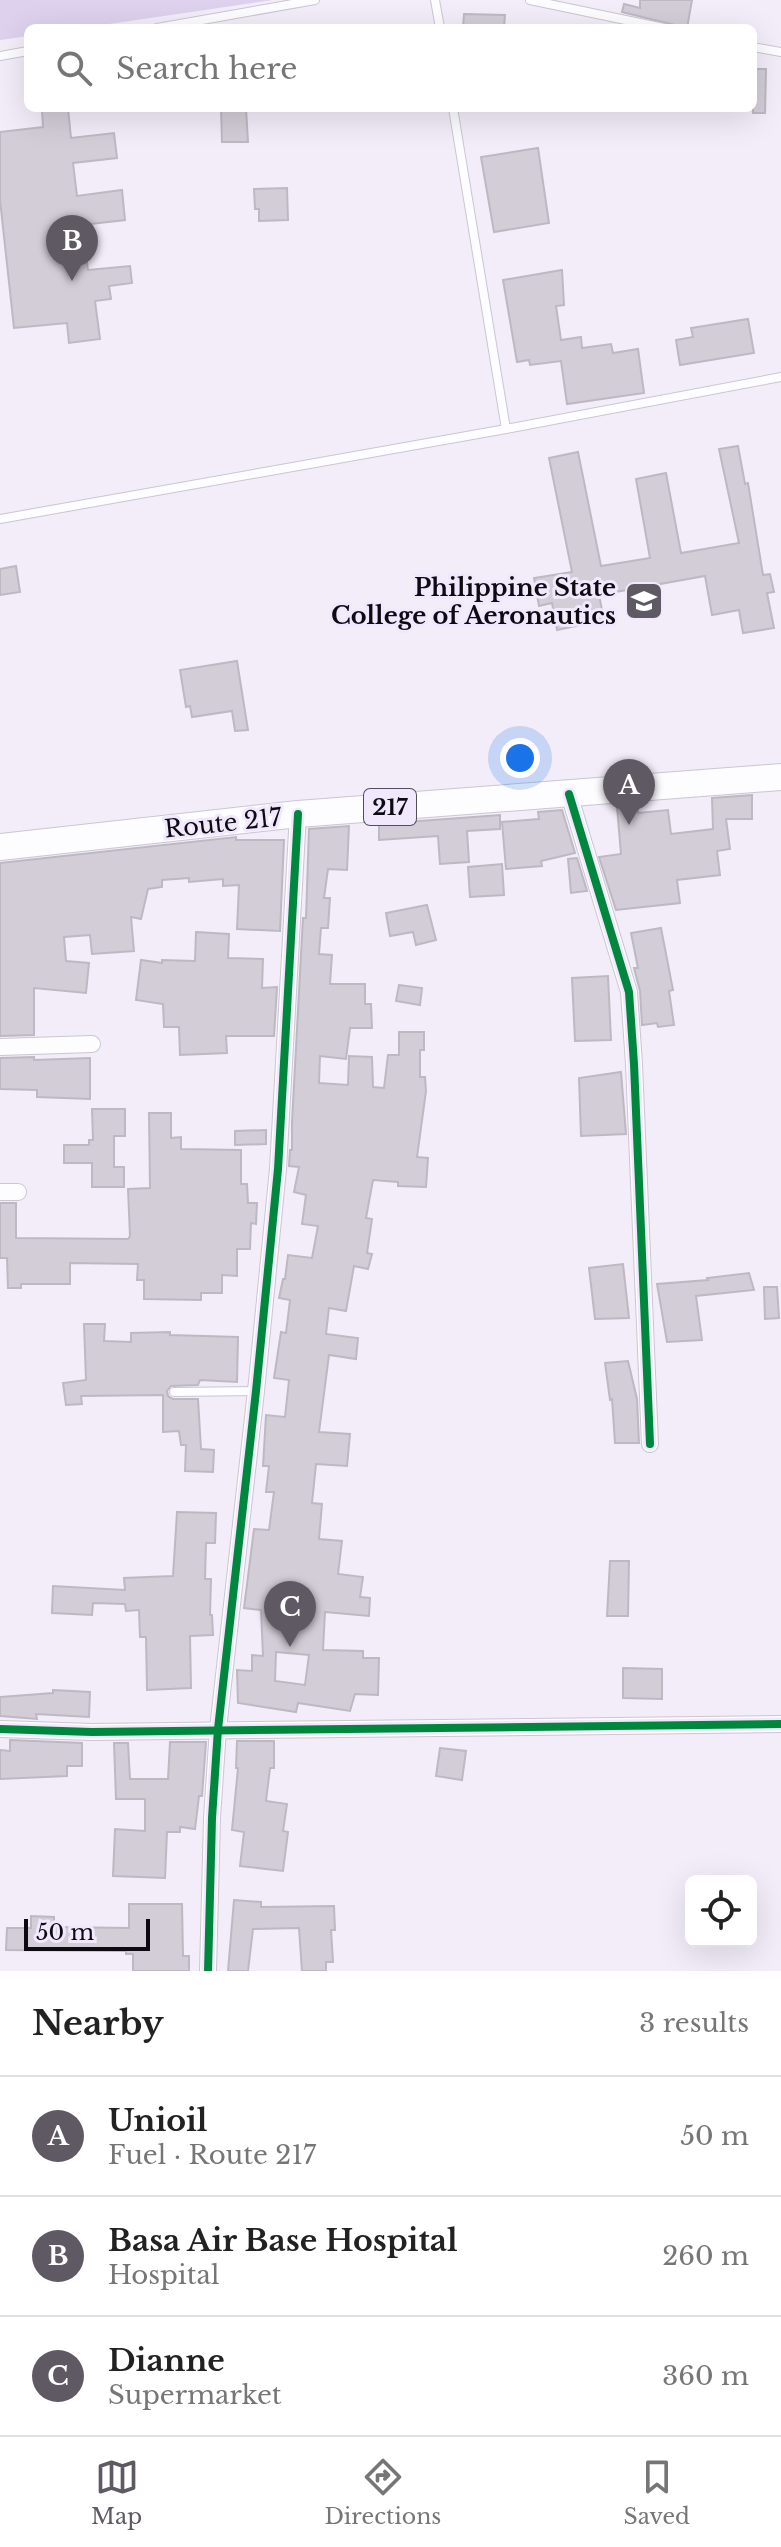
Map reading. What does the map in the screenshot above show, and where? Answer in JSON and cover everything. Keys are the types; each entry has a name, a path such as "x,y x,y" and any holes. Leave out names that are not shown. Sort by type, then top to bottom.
{"main road":[{"name":"Route 217","path":"0,847 298,814 781,777"}],"street":[{"path":"569,794 629,992 650,1444"},
{"path":"208,1971 218,1729 278,1169 298,814"},
{"path":"0,1047 92,1044"},
{"path":"0,1192 18,1192"},
{"path":"0,1729 92,1732 781,1724"}],"lane":[{"path":"180,24 315,0"},
{"path":"435,0 439,24"},
{"path":"530,0 645,24"},
{"path":"757,48 781,52"},
{"path":"0,56 24,52"},
{"path":"454,112 506,429"},
{"path":"0,519 781,377"},
{"path":"174,1392 256,1391"}],"shaded area":[{"path":"0,0 273,0 109,24 24,24 24,37 0,40"}],"building":[{"path":"640,0 692,0 688,24 671,24 622,12 624,4 640,8"},
{"path":"464,14 505,15 504,24 463,24"},
{"path":"757,69 766,69 765,113 753,113 757,112"},
{"path":"42,112 68,112 71,138 114,133 117,158 73,163 77,196 122,190 125,220 82,225 88,270 130,266 132,283 109,286 111,299 95,301 100,339 69,343 67,323 14,328 0,200 0,132 43,127"},
{"path":"221,112 246,112 248,142 222,142"},
{"path":"538,148 549,223 494,232 481,157"},
{"path":"287,188 288,220 259,221 254,189"},
{"path":"562,270 564,305 556,306 561,340 581,337 582,348 611,344 613,353 638,349 644,393 567,404 561,361 530,365 529,360 517,362 503,280"},
{"path":"748,319 754,353 680,365 676,340 693,337 691,328"},
{"path":"738,446 745,484 748,483 763,575 770,574 774,592 767,593 774,628 743,633 739,610 712,615 705,576 599,595 604,620 557,630 552,603 539,606 534,578 572,572 549,458 578,452 601,566 650,558 636,479 666,473 681,553 739,543 719,449"},
{"path":"16,566 20,592 0,595 0,569"},
{"path":"237,661 248,730 235,731 232,711 192,717 190,706 186,707 180,670"},
{"path":"752,795 752,819 726,819 730,849 717,851 720,875 677,880 680,903 616,910 599,857 621,854 617,807 638,806 638,813 668,810 671,834 713,829 712,798"},
{"path":"562,810 575,853 541,861 542,866 506,869 502,822 539,819 538,812"},
{"path":"500,815 500,829 467,831 469,862 440,864 438,836 379,840 379,824"},
{"path":"349,826 347,870 328,869 324,898 330,898 328,928 321,928 319,954 332,955 330,984 365,984 365,1004 371,1004 372,1028 350,1028 346,1059 320,1056 319,1083 348,1085 349,1056 372,1057 373,1087 384,1088 388,1055 399,1055 399,1032 424,1032 420,1077 425,1077 426,1091 417,1157 428,1158 426,1187 398,1186 398,1182 373,1180 366,1218 372,1219 367,1253 372,1254 368,1269 354,1266 346,1311 329,1308 326,1334 358,1338 356,1359 329,1355 319,1432 350,1434 347,1466 316,1464 312,1503 322,1504 319,1539 342,1541 338,1574 363,1577 360,1597 370,1598 369,1616 325,1612 323,1650 363,1651 363,1658 379,1658 378,1695 355,1694 350,1711 298,1703 296,1712 238,1703 237,1670 252,1671 252,1655 263,1656 261,1610 244,1608 254,1529 269,1530 274,1492 266,1492 269,1466 263,1466 266,1415 285,1417 289,1380 274,1378 281,1332 286,1333 290,1300 279,1298 288,1255 312,1258 318,1226 302,1224 306,1195 294,1192 299,1167 289,1166 309,829","holes":["276,1652 309,1655 305,1685 275,1681"]},
{"path":"236,837 236,840 284,840 280,931 237,929 239,885 223,886 223,879 189,882 189,878 162,880 162,887 148,889 141,919 131,917 134,951 92,954 90,935 64,937 66,961 89,963 86,993 34,988 34,1035 0,1036 0,863"},
{"path":"577,858 587,891 571,893 568,859"},
{"path":"502,864 504,895 470,897 468,867"},
{"path":"427,905 436,940 416,945 413,932 390,936 386,913"},
{"path":"661,928 673,990 669,991 674,1025 658,1027 657,1023 642,1025 640,991 634,968 638,968 631,933"},
{"path":"196,932 229,934 228,958 263,959 262,988 277,987 274,1036 226,1036 227,1053 180,1055 179,1027 164,1027 163,1004 136,1000 141,960 162,963 162,960 195,961"},
{"path":"608,976 611,1040 575,1041 572,978"},
{"path":"399,985 422,988 420,1005 396,1001"},
{"path":"34,1057 34,1060 90,1058 90,1099 37,1097 37,1090 0,1089 0,1058"},
{"path":"621,1072 626,1134 581,1136 579,1078"},
{"path":"92,1109 125,1109 125,1136 114,1136 114,1167 124,1167 124,1187 92,1187 92,1163 64,1163 64,1145 89,1145 89,1140 93,1140"},
{"path":"149,1113 171,1113 171,1138 181,1137 181,1149 241,1150 241,1184 247,1184 248,1203 257,1203 256,1224 251,1223 250,1249 237,1249 237,1276 222,1275 222,1293 201,1293 201,1300 144,1299 144,1280 137,1280 138,1264 70,1263 70,1284 21,1284 21,1288 8,1288 7,1258 0,1258 0,1203 16,1203 16,1238 128,1239 128,1189 150,1188"},
{"path":"266,1130 266,1144 235,1145 235,1131"},
{"path":"623,1264 629,1318 595,1319 589,1268"},
{"path":"749,1273 754,1290 696,1296 702,1340 667,1342 657,1284"},
{"path":"764,1287 777,1287 779,1318 765,1319"},
{"path":"84,1324 105,1324 104,1341 131,1342 131,1333 170,1332 170,1335 238,1337 237,1382 200,1380 198,1385 171,1386 167,1391 173,1399 198,1399 201,1449 214,1450 213,1472 185,1471 186,1445 181,1445 179,1431 163,1432 163,1395 81,1396 82,1404 66,1405 63,1383 86,1380"},
{"path":"628,1361 637,1399 639,1443 615,1443 612,1399 605,1363"},
{"path":"177,1512 216,1513 215,1543 206,1543 205,1579 211,1579 213,1635 190,1636 191,1688 147,1690 146,1637 140,1637 139,1610 126,1611 125,1604 93,1603 92,1615 52,1613 53,1586 125,1590 124,1578 173,1576"},
{"path":"610,1561 629,1561 628,1616 607,1616"},
{"path":"623,1668 662,1669 662,1699 623,1698"},
{"path":"53,1690 90,1692 89,1717 36,1714 37,1719 0,1716 0,1697 53,1693"},
{"path":"10,1740 82,1743 82,1766 67,1766 67,1776 0,1779 0,1750 10,1751"},
{"path":"237,1741 274,1741 274,1768 270,1768 266,1801 287,1804 283,1831 288,1832 283,1871 240,1866 244,1832 232,1830 238,1768"},
{"path":"170,1742 206,1742 202,1796 199,1796 195,1829 180,1827 180,1832 167,1832 165,1878 113,1876 115,1829 145,1831 145,1799 116,1799 114,1743 128,1743 130,1779 168,1779"},
{"path":"440,1748 466,1751 462,1780 436,1776"},
{"path":"234,1900 261,1902 261,1907 334,1906 335,1930 331,1930 333,1962 326,1962 326,1971 302,1971 299,1928 253,1929 248,1971 228,1971"},
{"path":"129,1904 182,1904 183,1956 189,1956 189,1971 133,1971 133,1954 126,1954 126,1951 6,1950 7,1928 31,1928 31,1916 54,1917 54,1927 129,1928"}],"cycle path":[{"path":"569,794 629,992 650,1444"},
{"path":"208,1971 218,1729 278,1169 298,814"},
{"path":"0,1729 92,1732 781,1724"}],"place":[{"name":"Basa Air Base Hospital","path":"72,281"},
{"name":"Philippine State College of Aeronautics","path":"644,601"},
{"name":"Unioil","path":"629,825"},
{"name":"Dianne","path":"290,1647"}]}
